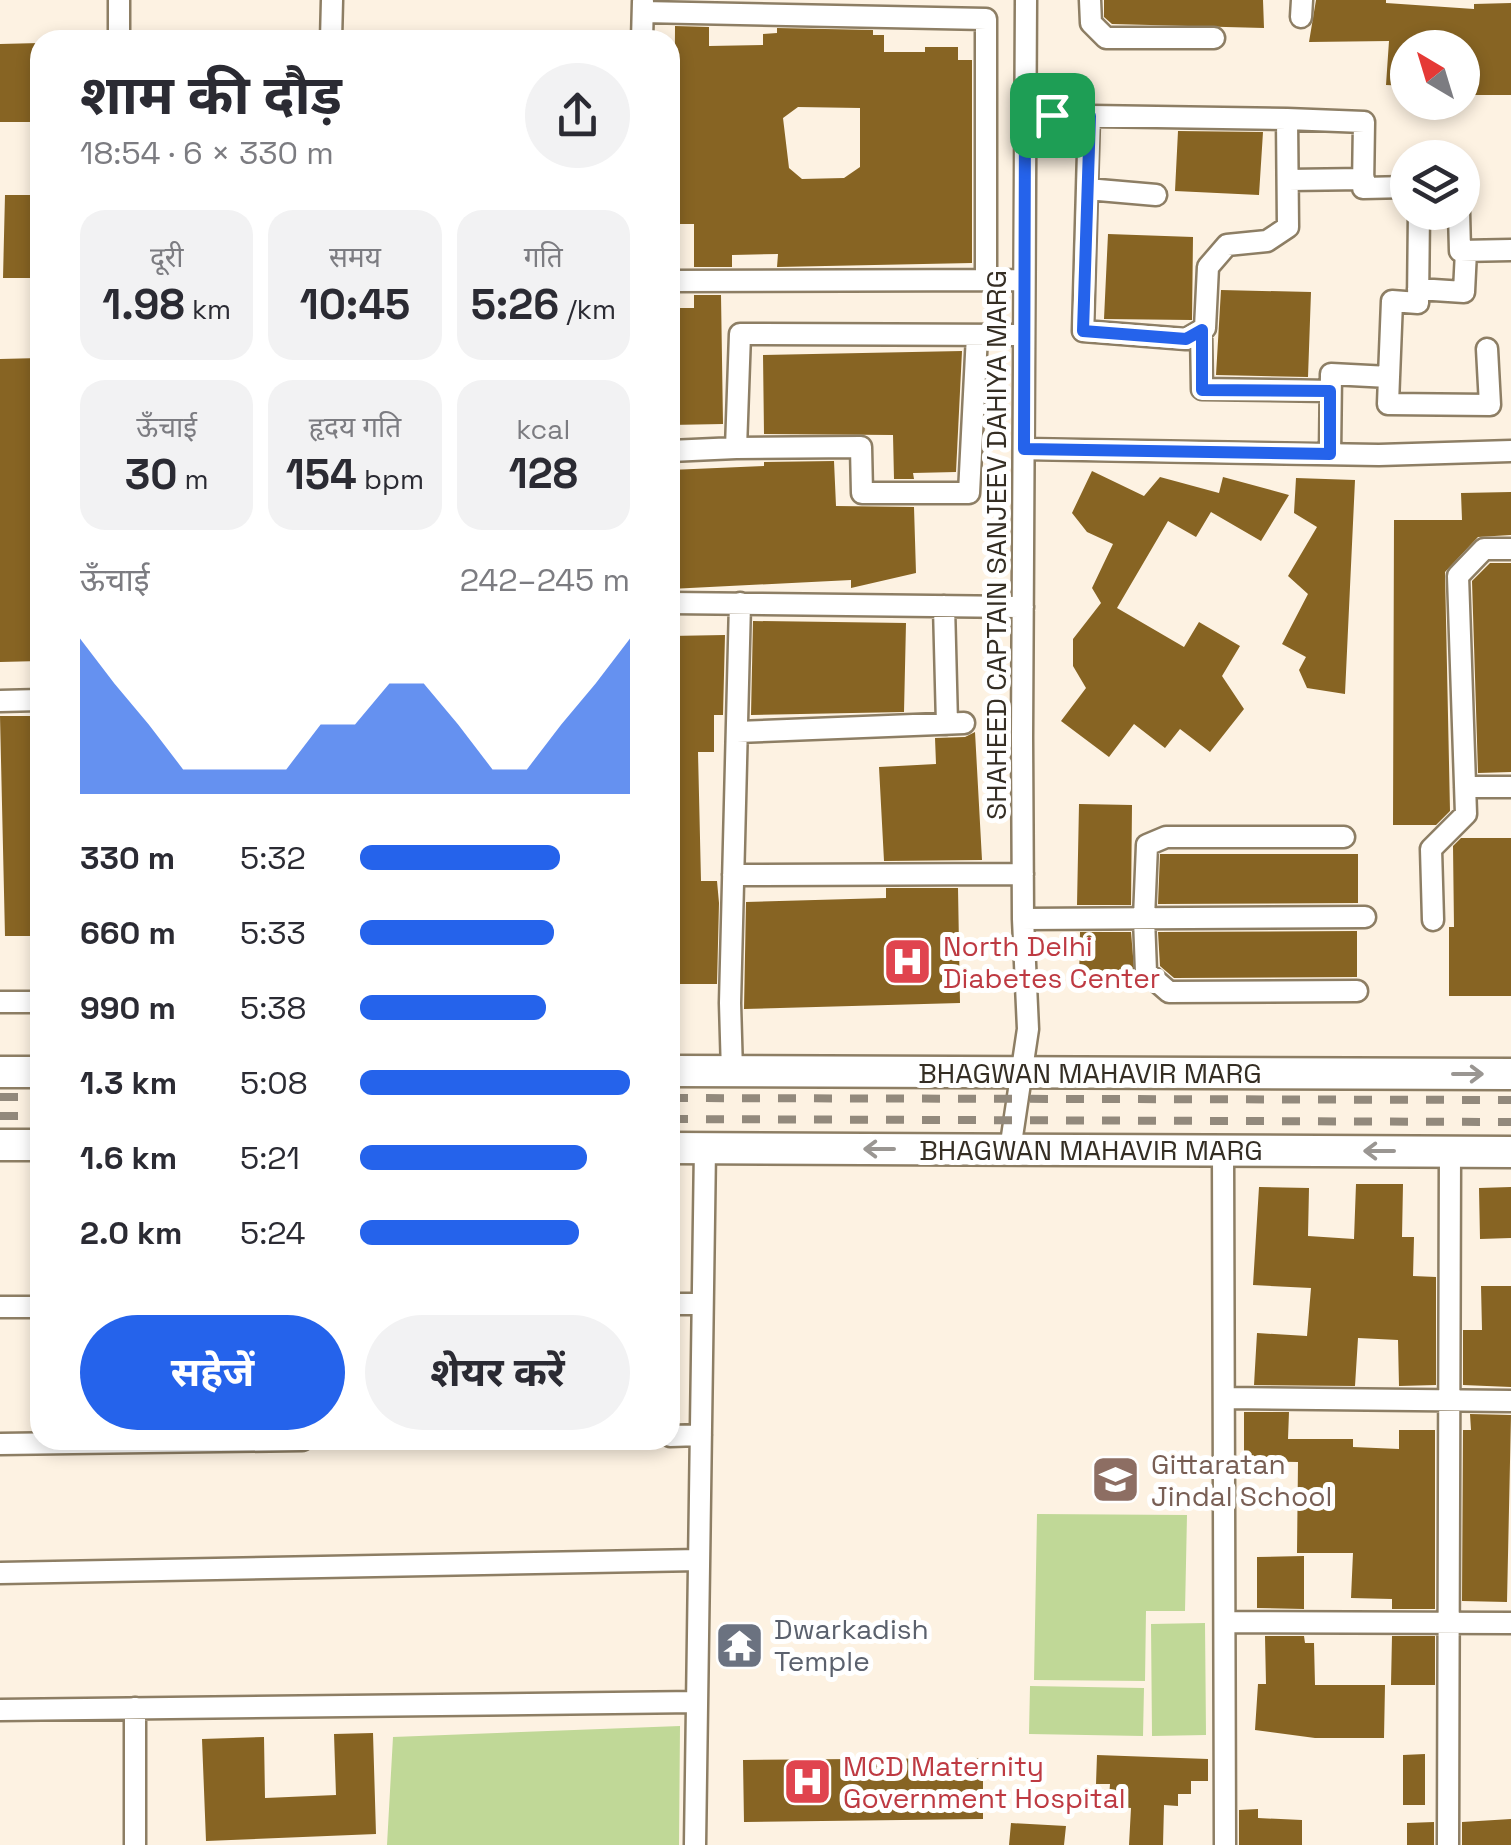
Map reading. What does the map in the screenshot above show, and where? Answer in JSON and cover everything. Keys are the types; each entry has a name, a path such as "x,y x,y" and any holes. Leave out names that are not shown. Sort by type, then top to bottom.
{"main road":[{"path":"0,1072 30,1072"},
{"name":"BHAGWAN MAHAVIR MARG","path":"680,1072 1511,1074"},
{"path":"0,1145 30,1145"},
{"name":"BHAGWAN MAHAVIR MARG","path":"680,1148 1511,1152"}],"street":[{"path":"119,0 119,30"},
{"path":"332,0 332,30"},
{"name":"SHAHEED CAPTAIN SANJEEV DAHIYA MARG","path":"1010,1150 1028,1029 1023,919 1026,0"},
{"path":"1090,0 1090,24 1106,38 1214,38"},
{"path":"643,6 986,18 986,281"},
{"path":"1025,115 1364,122 1363,188 1390,187"},
{"path":"1090,116 1083,331 1186,339 1205,328 1208,267 1227,245 1266,241 1288,228 1288,119"},
{"path":"1288,180 1364,179"},
{"path":"1087,190 1156,195"},
{"path":"1419,230 1418,303 1392,301 1388,404 1490,405 1487,350"},
{"path":"1459,230 1460,251 1511,250"},
{"path":"1418,288 1464,292 1466,251"},
{"path":"680,281 1024,280"},
{"path":"1202,330 1202,390 1330,391"},
{"path":"736,448 740,334 1024,335"},
{"path":"680,451 860,447 862,493 969,493 977,335"},
{"path":"1330,454 1330,374 1389,377"},
{"path":"1024,449 1330,454 1511,452"},
{"path":"1433,920 1431,849 1466,814 1458,576 1484,548 1511,548"},
{"path":"680,603 1023,606"},
{"path":"732,1072 740,603"},
{"path":"737,732 955,724 944,606"},
{"path":"0,701 30,700"},
{"path":"1465,786 1511,788"},
{"path":"1344,838 1166,837 1147,845 1146,972 1169,992 1357,991"},
{"path":"733,875 1023,874"},
{"path":"1023,919 1366,916"},
{"path":"0,1002 30,1002"},
{"path":"695,1845 704,1148"},
{"path":"1223,1150 1225,1845"},
{"path":"1448,1845 1450,1151"},
{"path":"680,1304 702,1304"},
{"path":"0,1307 30,1307"},
{"path":"1224,1398 1511,1402"},
{"path":"680,1436 700,1436"},
{"path":"0,1444 30,1444"},
{"path":"0,1573 699,1560"},
{"path":"1225,1622 1511,1623"},
{"path":"0,1710 697,1702"},
{"path":"135,1708 135,1845"}],"green space":[{"path":"1037,1514 1187,1515 1185,1611 1146,1611 1145,1681 1034,1680"},
{"path":"1205,1623 1206,1735 1152,1736 1151,1624"},
{"path":"1030,1686 1144,1688 1143,1736 1029,1734"},
{"path":"680,1726 679,1845 387,1845 393,1737"}],"building":[{"path":"1104,0 1263,0 1264,28 1112,24 1104,17"},
{"path":"1316,0 1386,0 1474,9 1474,4 1511,3 1511,95 1480,95 1480,30 1390,30 1390,85 1386,85 1389,41 1309,42"},
{"path":"675,26 709,27 709,46 763,45 763,34 777,33 777,28 873,30 873,35 884,35 884,52 958,47 958,60 972,60 972,263 777,267 778,254 732,255 732,267 694,267 694,224 680,224 680,30 675,30","holes":["798,107 860,108 860,167 844,178 802,179 789,168 783,118"]},
{"path":"30,43 30,122 0,122 0,44"},
{"path":"1178,131 1263,132 1259,195 1175,191"},
{"path":"5,195 30,195 30,278 3,278"},
{"path":"1108,234 1193,237 1192,320 1104,319"},
{"path":"1221,290 1311,292 1308,377 1216,375"},
{"path":"694,295 721,295 723,424 680,425 680,308 694,308"},
{"path":"962,351 956,472 913,473 914,479 894,479 893,435 764,434 763,355"},
{"path":"30,358 30,661 0,662 0,359"},
{"path":"834,461 836,506 914,507 916,573 851,588 851,580 680,589 680,470 764,466 764,462"},
{"path":"1092,471 1144,496 1160,477 1219,493 1223,477 1289,495 1261,541 1211,512 1196,537 1168,521 1117,608 1184,647 1199,622 1240,646 1222,676 1244,709 1210,752 1180,729 1165,748 1134,724 1109,757 1061,721 1086,688 1073,666 1073,639 1101,603 1092,588 1113,544 1087,532 1072,513"},
{"path":"1296,478 1355,480 1345,694 1307,688 1299,670 1306,657 1282,644 1308,594 1288,576 1317,527 1294,513"},
{"path":"1511,492 1511,535 1478,537 1445,572 1450,811 1436,825 1393,825 1394,520 1462,520 1461,493"},
{"path":"1490,563 1511,563 1511,772 1478,773 1472,581"},
{"path":"753,621 906,623 904,712 751,715"},
{"path":"725,635 723,715 714,715 714,752 698,752 701,881 717,881 719,903 717,984 680,984 680,636"},
{"path":"0,716 30,716 30,936 5,936"},
{"path":"975,732 982,860 884,861 879,767 936,764 935,738 965,737"},
{"path":"1079,804 1132,805 1131,905 1077,905"},
{"path":"1461,838 1511,838 1511,996 1449,996 1449,927 1454,927 1453,846"},
{"path":"1160,854 1358,854 1358,903 1158,904"},
{"path":"886,888 958,888 960,1003 744,1009 746,902 886,898"},
{"path":"1357,931 1357,977 1174,978 1160,966 1158,932"},
{"path":"1080,932 1131,932 1135,980 1079,981"},
{"path":"1356,1184 1403,1184 1402,1237 1414,1237 1413,1276 1436,1277 1436,1385 1399,1386 1398,1340 1358,1338 1355,1386 1254,1385 1257,1333 1307,1336 1311,1288 1253,1285 1259,1187 1309,1188 1308,1236 1354,1239"},
{"path":"1511,1187 1511,1238 1480,1239 1479,1188"},
{"path":"1481,1286 1511,1286 1511,1387 1463,1385 1463,1330 1482,1330"},
{"path":"1244,1412 1289,1412 1288,1439 1353,1439 1353,1447 1399,1449 1399,1430 1435,1430 1435,1609 1392,1609 1392,1599 1351,1598 1353,1553 1297,1553 1298,1462 1244,1461"},
{"path":"1470,1414 1511,1415 1507,1602 1462,1601 1463,1430 1471,1430"},
{"path":"1304,1556 1304,1609 1257,1608 1257,1557"},
{"path":"1265,1636 1304,1636 1305,1643 1314,1643 1315,1685 1385,1685 1384,1738 1315,1738 1255,1730 1258,1684 1266,1684"},
{"path":"1392,1636 1435,1636 1435,1685 1391,1685"},
{"path":"373,1733 376,1834 206,1841 202,1739 264,1737 265,1798 336,1795 334,1734"},
{"path":"1425,1754 1425,1805 1403,1805 1403,1755"},
{"path":"1097,1755 1208,1759 1208,1781 1191,1781 1191,1794 1178,1794 1178,1806 1164,1805 1163,1845 1129,1845 1131,1808 1118,1807 1118,1799 1109,1798 1110,1784 1096,1784"},
{"path":"983,1758 983,1819 744,1822 743,1760"},
{"path":"1258,1809 1258,1818 1302,1820 1302,1845 1239,1845 1239,1810"},
{"path":"1511,1819 1511,1845 1462,1845 1462,1822"},
{"path":"1434,1822 1434,1845 1407,1845 1407,1823"},
{"path":"1011,1823 1066,1826 1064,1845 1009,1845"}],"railway":[{"path":"0,1097 30,1097"},
{"path":"680,1098 1511,1100"},
{"path":"0,1116 30,1116"},
{"path":"680,1119 1511,1122"}],"place":[{"name":"North Delhi Diabetes Center","path":"908,962"},
{"name":"Gittaratan Jindal School","path":"1116,1480"},
{"name":"Dwarkadish Temple","path":"739,1645"},
{"name":"MCD Maternity Government Hospital","path":"808,1782"}],"route":[{"path":"1025,115 1052,115 1090,116 1083,331 1186,339 1202,330 1202,390 1330,391 1330,454 1024,449 1025,115"}]}
